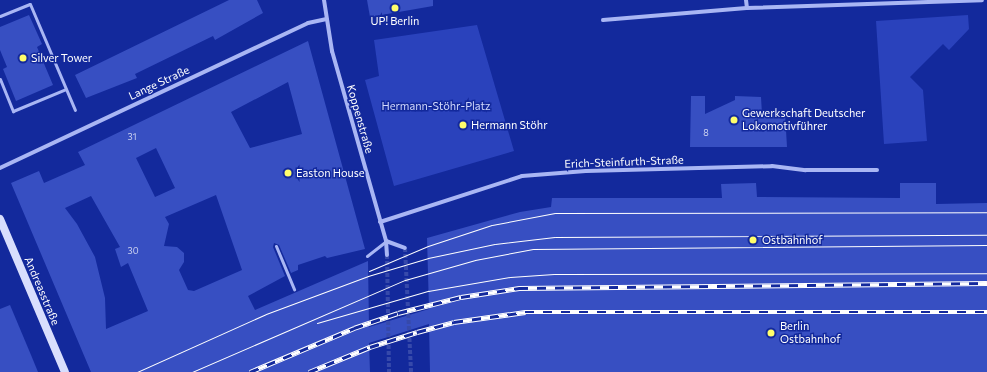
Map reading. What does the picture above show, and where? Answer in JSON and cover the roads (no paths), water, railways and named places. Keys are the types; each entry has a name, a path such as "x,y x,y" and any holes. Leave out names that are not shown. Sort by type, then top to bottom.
{"street":[{"name":"Koppenstraße","path":"324,0 332,51 386,241 387,255"},
{"path":"746,0 747,8"},
{"path":"603,20 747,8 982,0"},
{"name":"Lange Straße","path":"0,168 308,23 327,19"},
{"name":"Erich-Steinfurth-Straße","path":"380,222 522,176 586,171 772,166 806,170 876,170"},
{"name":"Andreasstraße","path":"0,219 65,372"},
{"path":"386,241 405,248"}],"lane":[{"path":"0,16 30,4 75,110"},
{"path":"0,79 13,111 66,88"},
{"path":"367,256 386,241"},
{"path":"276,246 294,289"}],"tunnel":[{"path":"405,248 411,372"},
{"path":"387,255 389,372"}],"tram line":[{"path":"369,271 428,246 492,225 555,213 987,212"},
{"path":"137,372 266,314 368,276 428,258 495,244 555,237 987,235"},
{"path":"192,372 405,280 475,260 533,249 987,245"},
{"path":"317,323 428,291 510,277 554,274 987,273"}],"railway":[{"path":"250,372 354,328 398,313 461,297 519,288 987,283"},
{"path":"309,372 370,347 417,332 454,322 525,312 987,312"}],"place":[{"name":"UP! Berlin","path":"395,8"},
{"name":"Silver Tower","path":"23,58"},
{"name":"Gewerkschaft Deutscher Lokomotivführer","path":"734,120"},
{"name":"Hermann Stöhr","path":"463,125"},
{"name":"Easton House","path":"288,173"},
{"name":"Ostbahnhof","path":"753,240"},
{"name":"Berlin Ostbahnhof","path":"771,333"}],"park label":[{"name":"Hermann-Stöhr-Platz","path":"436,106"}]}
